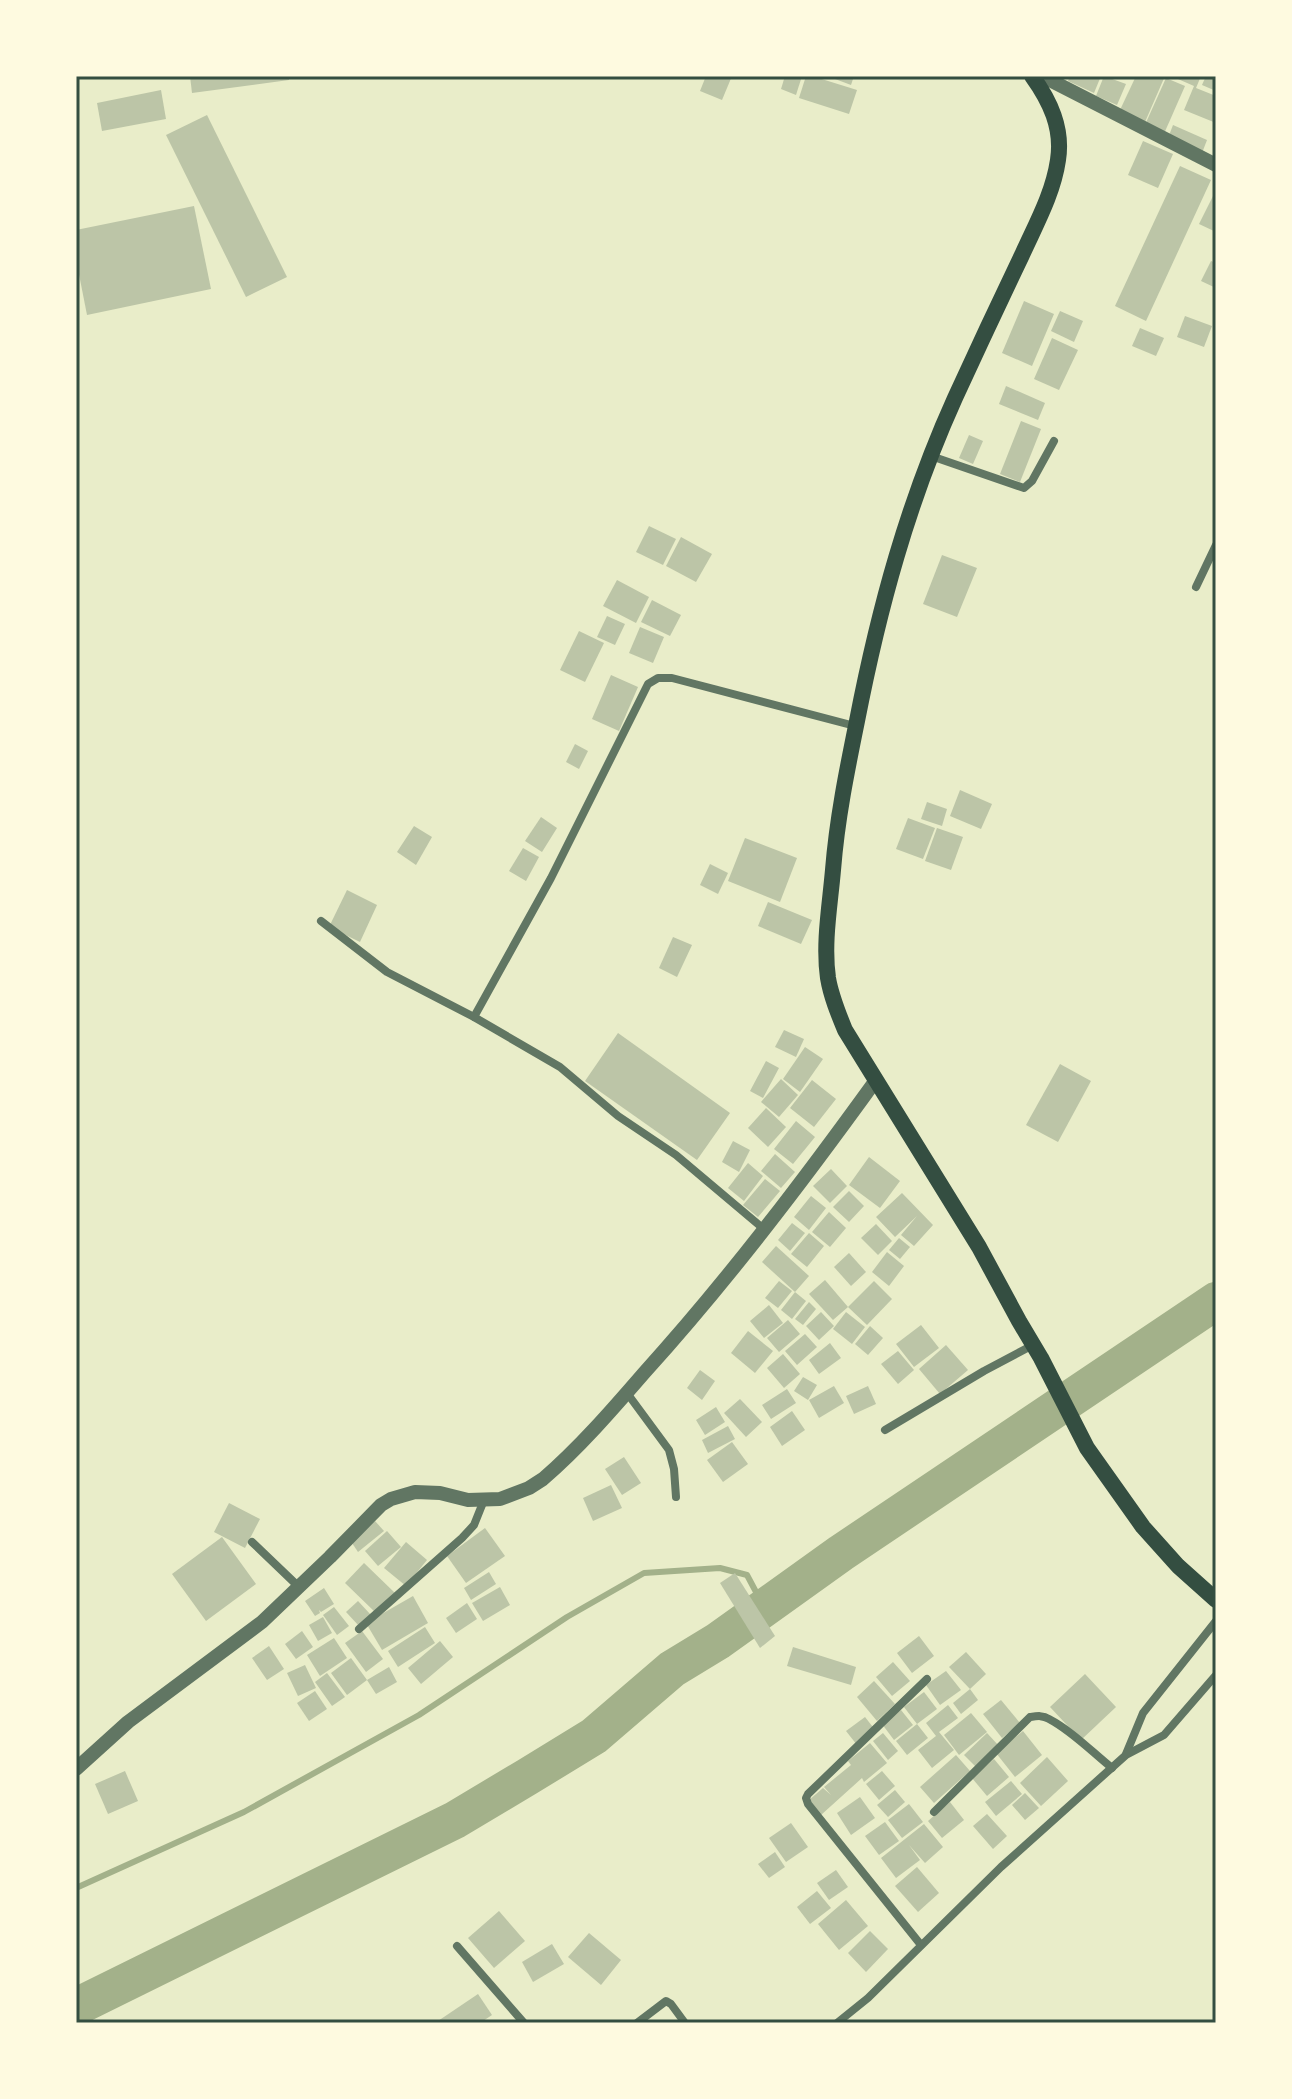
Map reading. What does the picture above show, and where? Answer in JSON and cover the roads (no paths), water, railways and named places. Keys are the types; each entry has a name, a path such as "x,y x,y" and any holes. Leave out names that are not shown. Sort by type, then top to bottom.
{"main road":[{"path":"1032,76 1054,111 1060,137 1051,191 956,396 904,527 871,649 846,772 826,952 828,977 845,1030 979,1247 1087,1448 1143,1527 1178,1566 1216,1600"}],"street":[{"path":"1042,76 1216,165"},
{"path":"931,456 1024,488 1032,481 1054,441"},
{"path":"1196,587 1216,545"},
{"path":"474,1017 538,903 648,684 658,678 672,678 855,726"},
{"path":"321,921 387,972 474,1017 560,1067 618,1116 676,1155 765,1230"},
{"path":"76,1769 128,1722 262,1622 371,1513 391,1499 415,1492 428,1492 484,1500 515,1494 555,1469 627,1393 724,1282 876,1080"},
{"path":"885,1430 984,1371 1037,1351"},
{"path":"627,1393 669,1450 676,1497"},
{"path":"359,1629 462,1538 474,1525 484,1500"},
{"path":"252,1542 299,1587"},
{"path":"1126,1755 1143,1713 1216,1621"},
{"path":"837,2023 868,1998 1001,1867 1126,1755 1164,1735 1216,1675"},
{"path":"921,1945 806,1798 927,1679"},
{"path":"934,1812 1030,1717 1039,1715 1049,1719 1112,1768"},
{"path":"457,1946 524,2023"},
{"path":"637,2023 666,2001 685,2023"}],"waterway":[{"path":"76,2007 455,1820 594,1736 672,1669 718,1641 841,1553 1216,1301"},
{"path":"76,1888 244,1812 419,1715 567,1617 644,1573 720,1568 747,1575 764,1607"}]}
